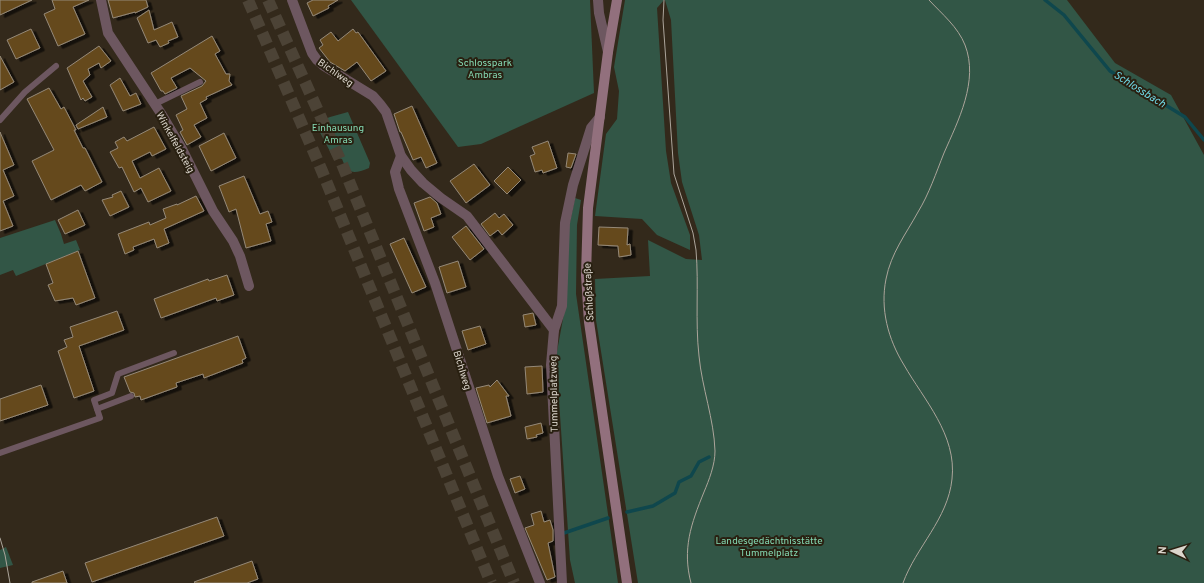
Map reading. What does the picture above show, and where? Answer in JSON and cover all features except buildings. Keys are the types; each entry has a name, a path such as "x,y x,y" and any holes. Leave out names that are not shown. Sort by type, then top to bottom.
{"main road":[{"path":"608,52 617,0"},
{"name":"Schloßstraße","path":"608,52 588,208 586,293 627,583"}],"street":[{"name":"Winkelfeldsteig","path":"101,0 108,33 155,104 182,149 213,211 233,241 240,256 249,286"},
{"name":"Bichlweg","path":"292,0 312,53 317,60 324,66 373,96 386,112 400,156 423,183 441,198 467,216 554,330"},
{"name":"Schloßstraße","path":"598,0 599,13 608,52"},
{"name":"Tummelplatzweg","path":"562,583 550,365 554,330 562,306 565,223 573,185 591,128 600,117"},
{"name":"Bichlweg","path":"400,156 395,172 399,189 435,283 498,476 540,583"}],"lane":[{"path":"0,120 25,92 56,66"},
{"path":"155,104 200,82"},
{"path":"0,453 100,418 94,400 112,393 118,374 174,353"},
{"path":"97,409 131,396"}],"green space":[{"name":"Schlosspark Ambras","path":"351,0 590,0 594,93 481,144 458,147"},
{"path":"625,0 664,0 657,8 666,151 671,183 690,235 690,250 657,235 642,219 595,216 606,134 617,119 619,91 614,67"},
{"name":"Landesgedächtnisstätte Tummelplatz","path":"665,0 1067,0 1115,63 1171,95 1204,155 1204,583 638,583 596,320 595,279 650,276 648,240 686,259 702,260 699,235 682,182 678,153 671,20"},
{"name":"Einhausung Amras","path":"348,112 370,163 369,168 355,172 352,172 347,168 342,159 333,157 315,123"},
{"path":"575,198 581,200 577,225 576,294 618,583 575,583 570,560 556,357 565,308 569,227"},
{"path":"55,220 64,244 76,240 80,250 16,276 13,270 0,275 0,238"},
{"path":"6,547 13,565 0,568 0,550"}],"waterway":[{"name":"Schlossbach","path":"1045,0 1064,15 1110,71 1185,117 1204,140"},
{"path":"627,512 653,506 675,493 679,482 691,476 699,462 709,457"},
{"path":"564,533 608,518"}],"tunnel":[{"path":"248,0 322,171 491,583"},
{"path":"268,0 342,164 514,583"}],"tram line":[{"path":"664,0 663,20 674,174 693,233 696,250 697,330 699,356 715,451 714,462 708,482 695,515 689,537 687,559 691,583"},
{"path":"903,583 916,557 938,520 949,493 952,479 952,463 944,433 929,405 898,355 887,324 884,301 884,290 891,261 929,191 955,128 968,87 970,73 969,59 962,38 929,0"},
{"path":"0,538 10,583"}]}
